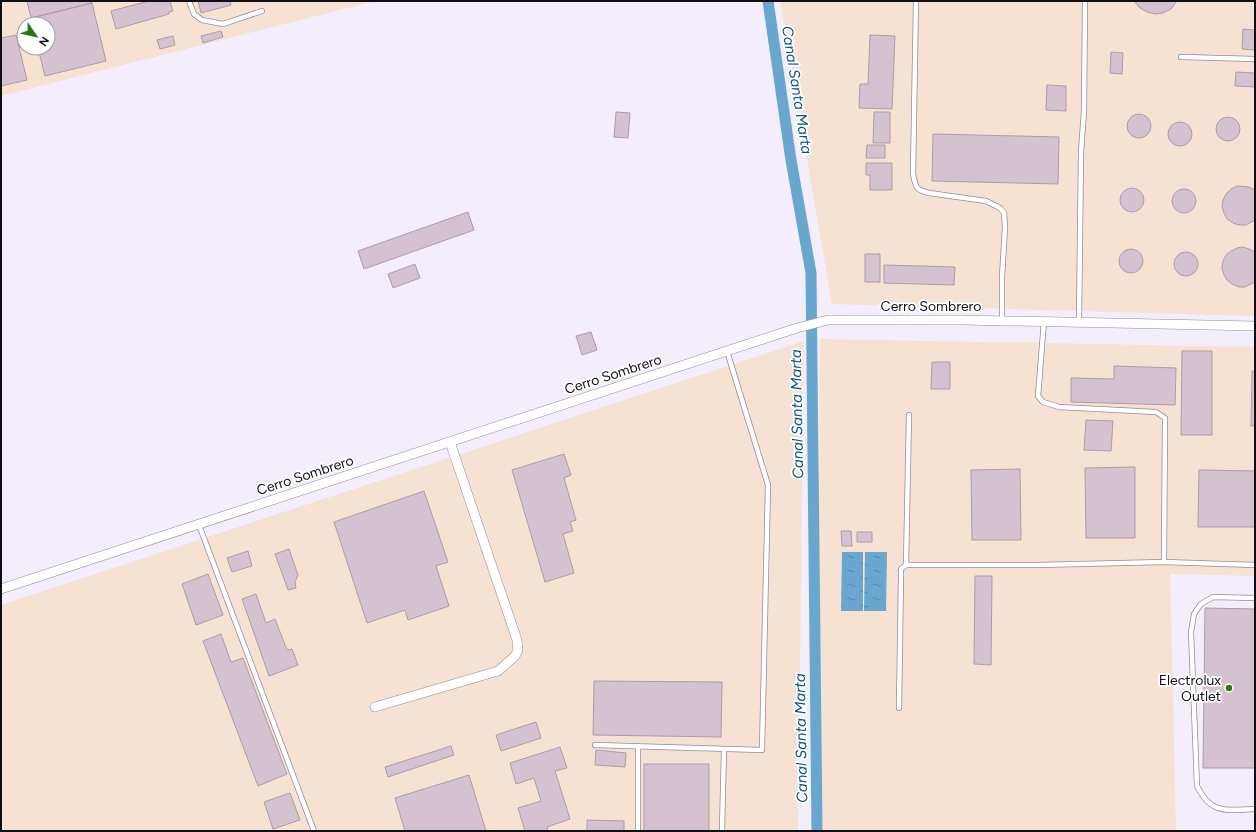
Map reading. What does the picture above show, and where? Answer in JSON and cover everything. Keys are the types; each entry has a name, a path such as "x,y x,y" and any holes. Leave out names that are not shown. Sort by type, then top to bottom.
{"street":[{"name":"Cerro Sombrero","path":"1,589 727,351 828,320 1044,321 1255,326"},
{"path":"376,707 498,671 515,656 518,650 517,640 450,442"}],"lane":[{"path":"189,1 194,14 202,20 223,24 262,11"},
{"path":"916,1 913,174 916,187 920,192 929,194 986,201 1000,208 1004,213 1005,227 1002,277 1002,321"},
{"path":"1079,322 1085,1"},
{"path":"1182,57 1255,59"},
{"path":"1044,321 1038,396 1043,402 1059,407 1156,412 1165,418 1164,562"},
{"path":"595,745 762,750 768,485 727,351"},
{"path":"906,565 908,535 909,414"},
{"path":"199,525 314,831"},
{"path":"899,708 901,569 906,565 1038,565 1164,562 1255,565"},
{"path":"1255,598 1213,597 1201,604 1194,614 1191,632 1197,786 1203,798 1212,806 1226,810 1255,809"},
{"path":"638,746 638,831"},
{"path":"722,831 724,749"}],"shaded area":[{"path":"1,1 375,1 1,96"},
{"path":"780,1 1255,1 1255,316 832,304"},
{"path":"820,339 1255,347 1255,576 1170,574 1176,831 817,831"},
{"path":"804,341 798,831 1,831 1,605"}],"water":[{"path":"842,552 863,552 863,611 841,611"},
{"path":"865,552 887,552 886,611 864,611"}],"building":[{"path":"27,1 92,1 92,3 39,16 31,16"},
{"path":"149,1 170,1 173,11 169,12 169,14 116,29 111,11"},
{"path":"198,1 230,1 231,5 201,13"},
{"path":"1134,1 1177,1 1171,9 1163,13 1155,14 1140,8"},
{"path":"92,3 106,61 45,76 40,56 56,56 56,16 39,16"},
{"path":"1243,29 1255,30 1254,50 1242,49"},
{"path":"221,31 223,37 203,43 201,36"},
{"path":"16,35 16,56 21,56 27,80 1,86 1,38"},
{"path":"870,35 895,36 892,109 859,108 860,84 868,84"},
{"path":"173,36 175,45 160,49 157,40"},
{"path":"1111,52 1123,53 1122,74 1110,73"},
{"path":"1236,72 1255,73 1255,87 1235,86"},
{"path":"1047,85 1066,86 1066,111 1046,110"},
{"path":"616,112 630,113 628,138 614,137"},
{"path":"874,112 890,112 890,143 873,143"},
{"path":"1139,114 1148,117 1151,126 1148,135 1139,138 1130,135 1127,126 1130,117"},
{"path":"1228,117 1237,120 1240,129 1237,138 1228,141 1219,138 1216,129 1219,120"},
{"path":"1180,122 1189,125 1192,134 1189,143 1180,146 1171,143 1168,134 1171,125"},
{"path":"933,134 1059,137 1058,184 932,181"},
{"path":"867,145 885,145 885,158 866,158"},
{"path":"866,163 892,163 892,190 870,190 870,175 866,175"},
{"path":"1237,186 1249,187 1255,190 1255,220 1246,225 1239,225 1227,219 1222,206 1226,194"},
{"path":"1132,188 1141,191 1144,200 1141,209 1132,212 1123,209 1120,200 1123,191"},
{"path":"1184,189 1193,192 1196,201 1193,210 1184,213 1175,210 1172,201 1175,192"},
{"path":"468,212 474,230 364,269 358,251"},
{"path":"1243,247 1255,252 1255,282 1245,287 1239,287 1227,280 1222,268 1226,255 1237,248"},
{"path":"1131,249 1140,252 1143,261 1140,270 1131,273 1122,270 1119,261 1122,252"},
{"path":"1186,252 1195,255 1198,264 1195,273 1186,276 1177,273 1174,264 1177,255"},
{"path":"865,254 880,254 880,282 865,282"},
{"path":"415,264 420,278 393,288 388,274"},
{"path":"884,265 955,267 954,285 884,283"},
{"path":"591,332 597,350 582,355 576,336"},
{"path":"1182,351 1212,351 1212,435 1181,435"},
{"path":"932,362 950,362 950,389 931,389"},
{"path":"1114,366 1176,368 1175,405 1071,402 1071,378 1114,379"},
{"path":"1252,371 1255,371 1255,426 1251,426"},
{"path":"1086,420 1113,421 1111,451 1084,450"},
{"path":"564,454 571,475 564,478 576,520 570,522 573,531 563,534 574,573 545,582 512,470"},
{"path":"1135,467 1135,538 1086,538 1085,468"},
{"path":"1020,469 1021,540 972,540 971,470"},
{"path":"1199,470 1255,471 1255,527 1198,527"},
{"path":"424,491 448,562 436,566 449,606 408,620 405,610 367,623 334,522"},
{"path":"841,531 851,531 852,546 842,546"},
{"path":"857,532 872,532 872,542 857,542"},
{"path":"289,549 298,575 295,582 296,588 288,590 275,554"},
{"path":"248,551 252,566 232,572 227,558"},
{"path":"208,574 223,615 196,625 182,584"},
{"path":"975,576 992,576 991,665 974,664"},
{"path":"256,594 266,623 275,619 287,650 292,649 298,665 269,676 242,599"},
{"name":"Electrolux Outlet","path":"1205,608 1255,609 1255,768 1203,768"},
{"path":"221,634 231,662 243,658 287,774 258,786 203,641"},
{"path":"594,681 722,682 721,737 593,735"},
{"path":"536,722 541,738 501,751 496,735"},
{"path":"451,746 454,755 388,777 385,767"},
{"path":"560,747 567,768 555,771 570,819 547,827 548,831 525,831 518,808 541,801 534,778 516,784 510,763"},
{"path":"596,750 626,753 625,767 595,765"},
{"path":"644,764 709,764 709,831 644,831"},
{"path":"469,775 486,831 405,831 395,798"},
{"path":"290,793 300,820 273,829 264,802"},
{"path":"587,820 624,821 624,831 587,831"}],"waterway":[{"name":"Canal Santa Marta","path":"768,1 791,160 811,273 817,831"}],"place":[{"name":"Electrolux Outlet","path":"1229,688"}]}
